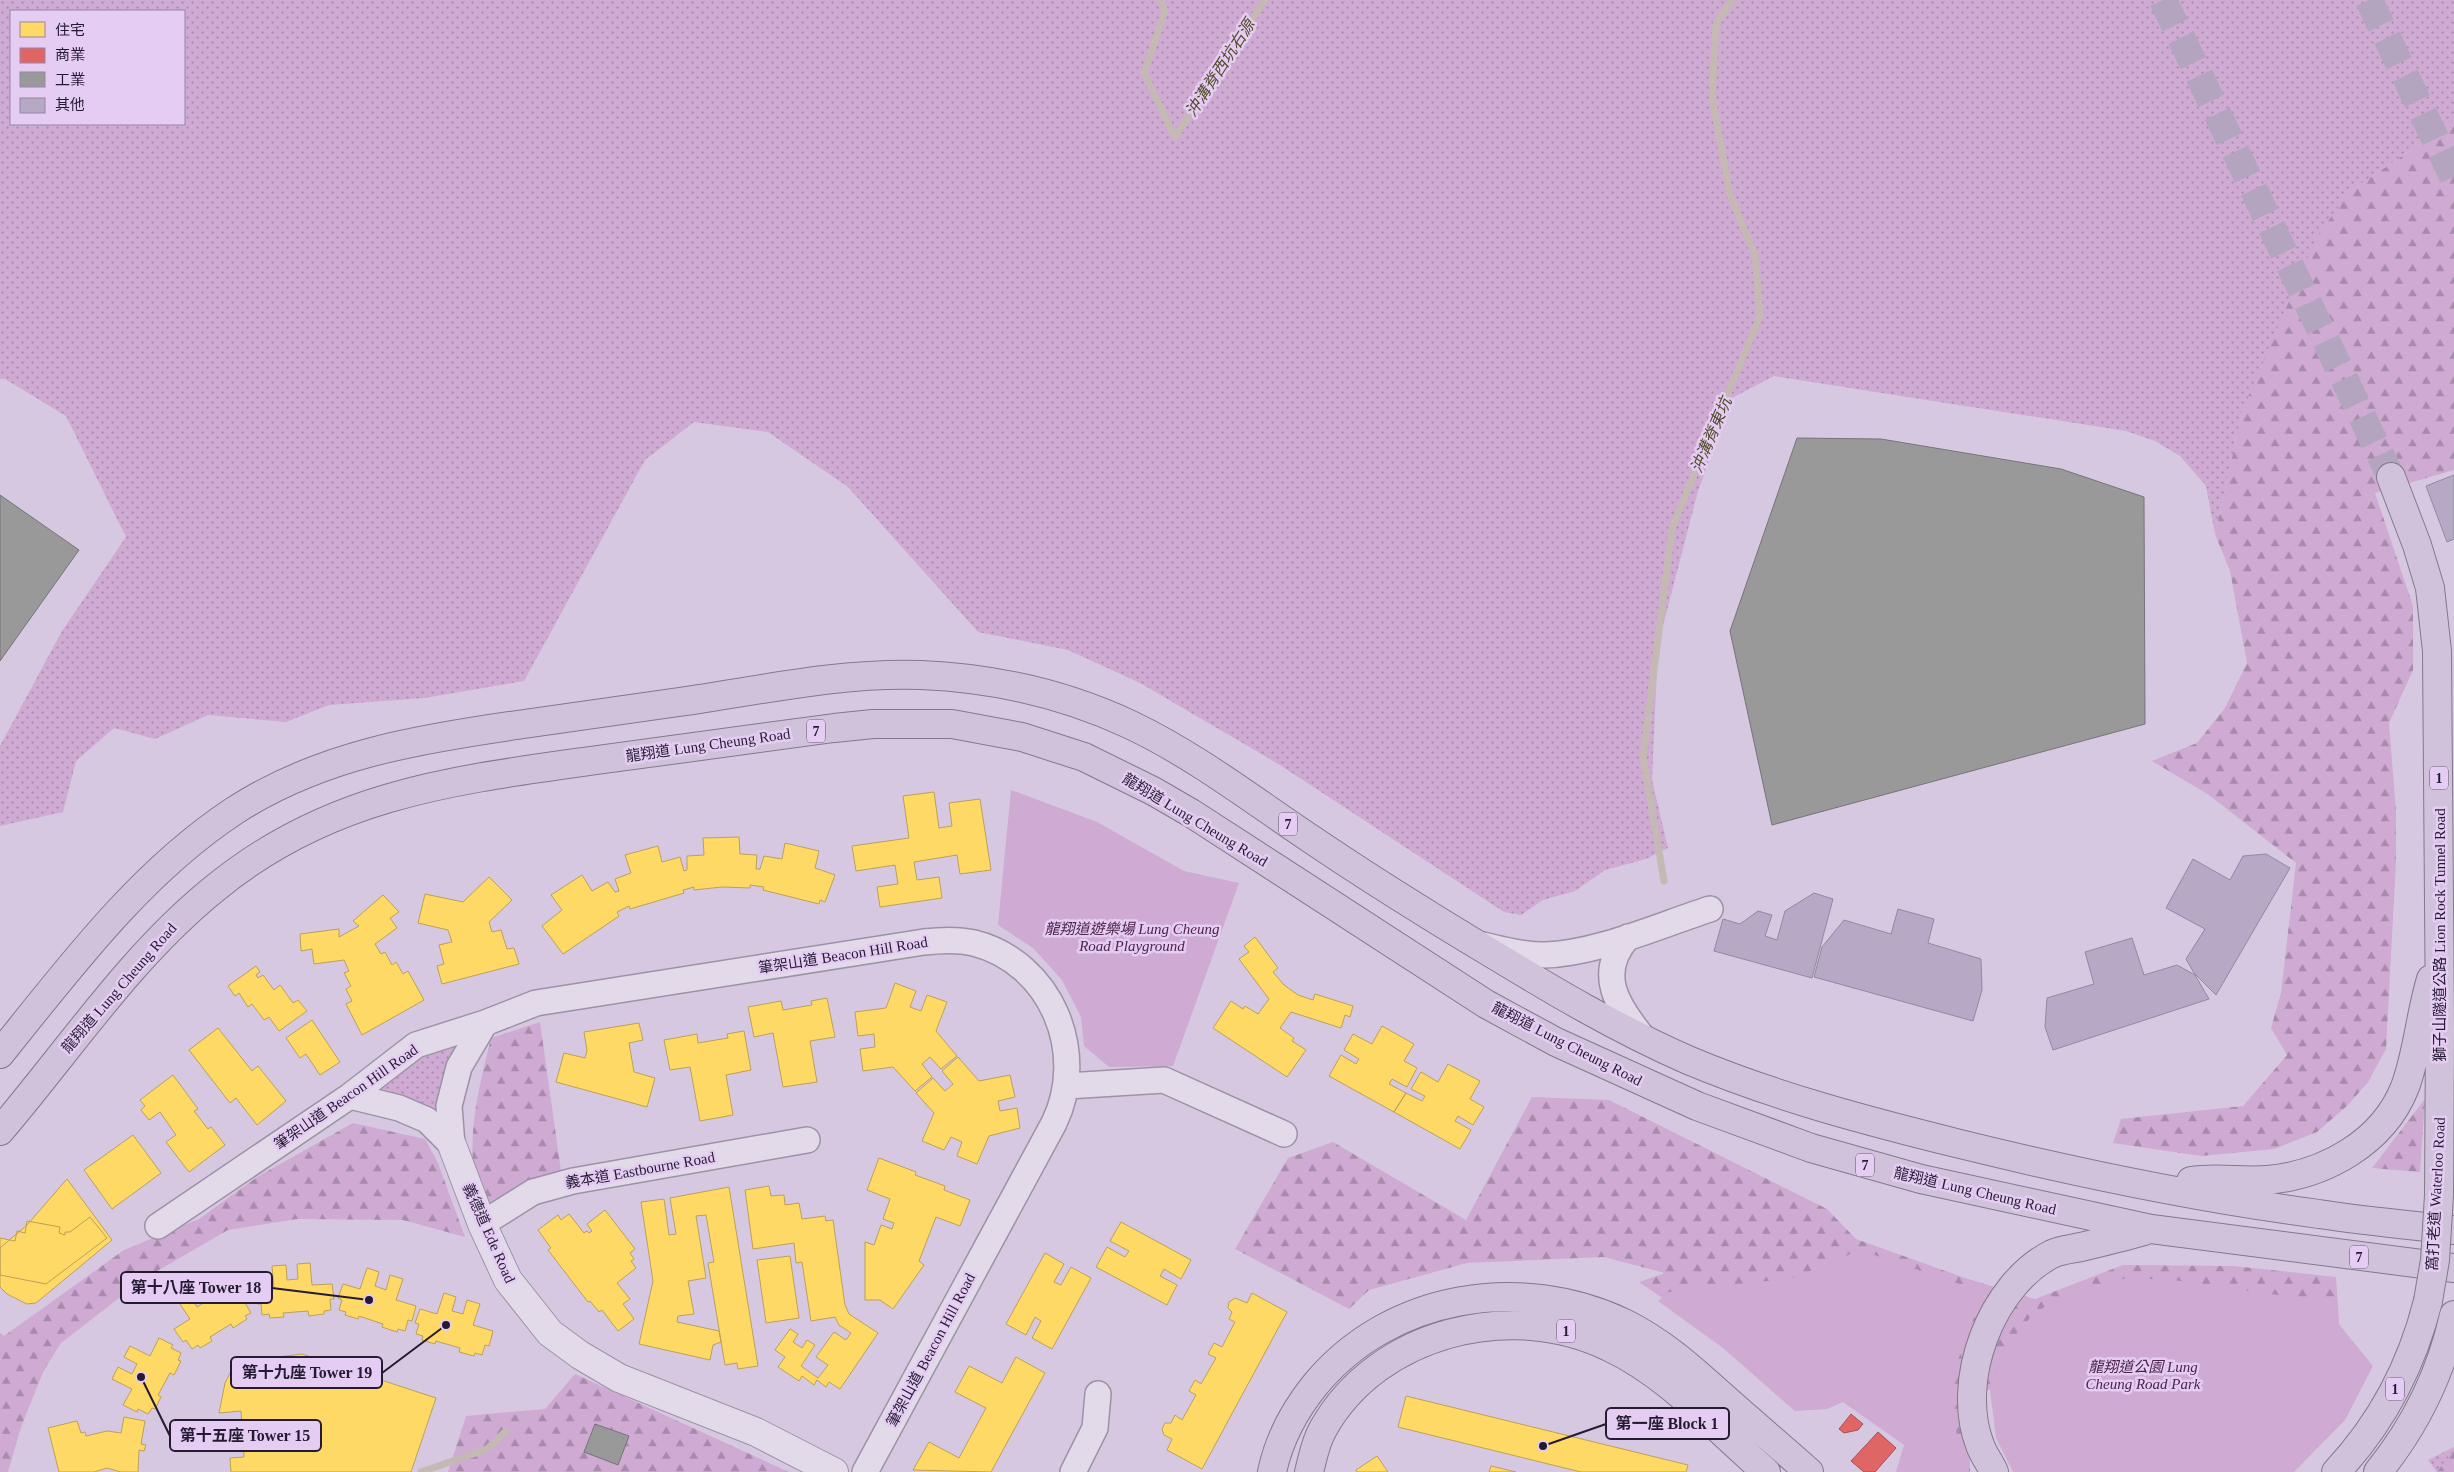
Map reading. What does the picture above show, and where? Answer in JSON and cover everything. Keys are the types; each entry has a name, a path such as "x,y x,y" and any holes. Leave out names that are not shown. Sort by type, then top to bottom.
{"highway":[{"name":"獅子山隧道公路 Lion Rock Tunnel Road","path":"2391,477 2417,545 2430,588 2433,610 2439,692 2440,1071"},
{"name":"7","path":"0,1054 85,949 156,874 199,837 234,812 302,775 376,750 452,734 844,679 915,675 964,678 1016,686 1073,701 1130,725 1181,752 1320,846 1470,941 1574,1003 1644,1039 1721,1073 1812,1105 2022,1159 2151,1186 2321,1215 2454,1230"},
{"name":"龍翔道 Lung Cheung Road","path":"0,1130 101,1006 179,920 226,879 274,845 339,814 411,791 500,774 834,728 902,723 952,724 988,729 1052,745 1122,775 1191,813 1486,1004 1581,1054 1697,1106 1811,1148 1883,1169 2151,1229 2454,1268"},
{"path":"2151,1186 2194,1180 2267,1180 2300,1174 2344,1156 2366,1141 2387,1117 2404,1088 2412,1061 2423,1005 2440,952"},
{"name":"窩打老道 Waterloo Road","path":"2336,1472 2380,1415 2394,1393 2413,1349 2424,1316 2432,1281 2439,1194 2440,1071"},
{"path":"1994,1472 1979,1445 1971,1394 1974,1370 1982,1345 2003,1296 2020,1276 2053,1253 2151,1229"},
{"name":"1","path":"1272,1472 1281,1441 1300,1405 1321,1379 1352,1349 1390,1325 1424,1310 1457,1301 1502,1296 1543,1298 1580,1306 1608,1316 1641,1332 1677,1356 1809,1472"},
{"name":"1","path":"2378,1472 2401,1441 2422,1405 2437,1374 2448,1342 2454,1315"},
{"name":"1","path":"1309,1472 1315,1446 1331,1415 1344,1399 1386,1362 1415,1346 1437,1338 1489,1327 1516,1325 1542,1327 1579,1335 1627,1356 1678,1394 1766,1472"}],"street":[{"path":"1470,941 1501,950 1542,955 1571,952 1628,937 1710,909"},
{"path":"1628,937 1615,956 1611,971 1613,990 1623,1013 1644,1039"},
{"name":"筆架山道 Beacon Hill Road","path":"158,1226 350,1096 416,1045 485,1023 536,1003 924,942 958,940 975,943 1006,957 1042,990 1058,1017 1063,1033 1068,1069 1067,1086 1054,1123 865,1472"},
{"name":"義德道 Ede Road","path":"485,1023 459,1067 450,1106 452,1145 482,1224 508,1280 528,1308 550,1333 580,1355 620,1378 756,1432 834,1472"},
{"path":"1067,1086 1164,1080 1284,1134"},
{"path":"350,1096 399,1108 427,1120 452,1145"},
{"name":"義本道 Eastbourne Road","path":"482,1224 533,1192 573,1181 806,1140"},
{"path":"1074,1472 1095,1428 1098,1394"}],"green space":[{"path":"0,0 2454,0 2454,121 2349,192 2243,409 2215,534 2206,486 2180,456 2155,441 2126,431 1774,376 1732,398 1698,491 1658,645 1652,780 1668,848 1646,859 1605,870 1575,891 1543,900 1521,915 1504,912 1280,765 1140,683 1068,650 978,632 848,487 768,432 694,422 645,460 524,681 424,698 329,705 286,722 208,715 155,739 114,728 76,761 63,812 0,826 0,746 62,631 126,537 66,416 5,379 0,379"},
{"path":"2454,121 2454,470 2375,493 2413,606 2413,670 2389,723 2396,811 2396,862 2386,1049 2368,1082 2348,1105 2317,1132 2274,1149 2201,1156 2113,1143 2121,1119 2243,1106 2287,1055 2271,1028 2281,993 2296,863 2209,795 2152,761 2197,743 2225,708 2247,663 2230,571 2215,534 2243,409 2316,238 2349,192"},
{"name":"龍翔道遊樂場 Lung Cheung Road Playground","path":"1011,790 1097,822 1184,871 1239,883 1173,1066 1109,1067 1084,1046 1081,1017 1062,980 1033,948 998,925"},
{"path":"540,1022 561,1171 552,1179 485,1212 474,1175 473,1140 476,1106 491,1038"},
{"path":"460,1041 440,1108 434,1111 377,1095 376,1086 408,1061"},
{"path":"1532,1097 1609,1100 1827,1209 1856,1239 1965,1278 2035,1299 2123,1265 2234,1266 2336,1277 2345,1408 2013,1381 1969,1397 1970,1472 1918,1472 1897,1410 1732,1346 1639,1282 1665,1273 1604,1257 1467,1263 1369,1290 1349,1309 1235,1249 1288,1158 1333,1142 1466,1220"},
{"path":"2425,1099 2420,1172 2372,1168"},
{"path":"353,1123 425,1139 438,1163 465,1237 403,1220 297,1219 228,1230 145,1278 61,1343 44,1370 21,1427 8,1472 0,1472 0,1333 4,1336 124,1250 199,1219 257,1177"},
{"path":"1860,1250 1977,1290 1977,1309 1957,1363 1951,1408 1959,1443 1969,1472 1896,1472 1904,1445 1843,1402 1827,1409 1795,1411 1723,1348 1658,1301 1669,1292 1793,1278"},
{"name":"龍翔道公園 Lung Cheung Road Park","path":"2127,1278 2174,1280 2320,1301 2373,1366 2345,1420 2294,1472 2013,1472 1996,1438 1990,1390 2002,1351 2034,1313 2078,1289"},
{"path":"575,1374 789,1472 448,1472 466,1416 545,1409"},
{"path":"2454,1447 2454,1472 2437,1472 2428,1460"},
{"path":"2454,1450 2454,1472 2437,1472"}],"building: 住宅":[{"path":"934,792 939,828 952,826 949,803 980,799 991,870 960,874 957,855 914,862 917,880 939,877 942,898 880,907 877,887 898,884 895,865 856,871 852,846 909,838 903,796"},
{"path":"739,837 740,854 757,855 756,869 760,869 764,856 782,859 785,843 819,851 815,868 835,875 825,902 820,900 819,904 763,890 764,887 750,885 750,888 722,887 694,890 694,887 683,890 684,893 630,909 629,906 617,912 619,916 563,954 542,926 562,910 551,895 582,875 592,891 608,882 615,892 619,891 615,879 631,873 625,855 658,846 662,862 680,857 684,871 687,870 687,856 704,855 703,838"},
{"path":"489,877 512,900 489,922 492,932 501,930 507,949 514,948 519,964 442,984 437,966 444,964 439,945 452,942 448,930 418,923 425,894 463,902"},
{"path":"383,895 399,912 390,918 397,928 375,944 381,954 385,952 392,965 396,962 403,974 408,971 424,1000 362,1035 346,1004 352,1001 346,989 351,986 344,973 349,971 344,960 314,964 312,949 301,951 300,934 339,929 339,937 359,926 353,921"},
{"path":"1255,937 1278,968 1273,972 1284,985 1298,995 1313,1000 1315,994 1353,1006 1350,1017 1345,1015 1341,1028 1291,1012 1280,1028 1294,1038 1292,1041 1306,1050 1287,1077 1213,1028 1231,1001 1243,1009 1245,1006 1258,1014 1269,999 1239,959 1249,952 1244,946"},
{"path":"256,966 260,972 256,975 258,978 263,975 274,990 280,985 293,1003 298,1000 307,1011 279,1031 269,1017 264,1020 252,1004 248,1007 239,993 235,996 228,986"},
{"path":"895,983 916,991 910,1007 921,1011 927,995 947,1002 936,1031 957,1056 941,1069 930,1057 922,1064 932,1077 915,1091 893,1067 863,1071 860,1049 875,1047 874,1034 858,1036 855,1012 886,1008"},
{"path":"827,998 835,1037 810,1041 817,1082 783,1087 773,1033 754,1037 748,1007 781,1001 783,1010 812,1005 811,1001"},
{"path":"312,1020 340,1062 320,1075 306,1054 300,1058 286,1038"},
{"path":"639,1023 643,1040 629,1043 634,1072 655,1078 647,1107 556,1082 564,1053 585,1058 587,1051 584,1032"},
{"path":"1382,1026 1414,1044 1404,1061 1417,1068 1407,1087 1392,1079 1389,1084 1406,1093 1394,1112 1329,1076 1341,1055 1356,1064 1359,1059 1344,1050 1353,1034 1372,1044"},
{"path":"218,1028 252,1071 258,1066 286,1101 257,1125 236,1098 230,1103 189,1050"},
{"path":"744,1031 751,1070 726,1075 733,1115 700,1121 690,1067 670,1070 664,1040 697,1034 698,1043 728,1038 727,1034"},
{"path":"958,1057 979,1081 1010,1075 1015,1097 998,1101 1000,1111 1017,1108 1020,1128 989,1136 977,1164 957,1156 962,1142 951,1137 944,1150 922,1141 934,1113 916,1093 933,1078 945,1091 953,1084 942,1071"},
{"path":"1448,1064 1480,1081 1470,1099 1484,1107 1473,1125 1458,1116 1455,1121 1471,1130 1460,1149 1394,1112 1406,1093 1422,1101 1425,1096 1411,1089 1421,1072 1438,1082"},
{"path":"173,1075 198,1109 194,1111 208,1129 211,1127 225,1145 189,1172 166,1142 176,1135 160,1112 149,1120 141,1110 145,1106 140,1100"},
{"path":"133,1135 161,1173 112,1209 84,1170"},
{"path":"879,1158 916,1172 915,1175 945,1186 944,1190 970,1200 960,1226 936,1217 919,1261 924,1265 893,1309 880,1300 865,1300 865,1242 874,1245 881,1225 892,1229 894,1223 883,1219 890,1199 867,1190"},
{"path":"67,1179 112,1240 36,1303 27,1304 7,1294 0,1287 0,1248 27,1225"},
{"path":"769,1186 771,1196 784,1195 785,1205 799,1203 802,1219 825,1216 826,1221 833,1220 845,1305 849,1314 878,1333 840,1389 829,1382 826,1387 817,1380 814,1385 802,1376 799,1381 778,1367 785,1357 775,1350 790,1329 798,1334 793,1342 802,1348 807,1340 815,1345 801,1366 818,1378 828,1365 816,1357 834,1332 846,1340 851,1333 839,1325 835,1317 811,1321 802,1262 796,1263 794,1243 753,1249 745,1190"},
{"path":"729,1187 758,1366 738,1369 737,1363 725,1365 708,1263 714,1262 706,1215 696,1216 706,1278 688,1281 694,1314 678,1316 677,1322 719,1331 721,1342 713,1345 710,1360 639,1344 653,1281 641,1202 664,1199 669,1235 676,1234 670,1198"},
{"path":"605,1210 635,1249 630,1253 634,1259 631,1261 636,1268 617,1283 630,1299 623,1304 634,1319 618,1331 602,1310 599,1312 590,1301 588,1302 548,1250 551,1248 538,1230 558,1215 561,1220 569,1214 584,1233 587,1231 589,1233 592,1231 587,1224"},
{"path":"90,1217 107,1238 46,1284 0,1275 0,1238 15,1241 17,1231 25,1233 27,1221 60,1227 59,1233 65,1235 65,1232 70,1232"},
{"path":"1121,1222 1191,1260 1181,1279 1164,1269 1160,1276 1177,1285 1167,1305 1096,1267 1107,1247 1125,1257 1129,1251 1110,1241"},
{"path":"1045,1253 1064,1264 1054,1282 1061,1285 1071,1267 1091,1278 1052,1349 1032,1338 1041,1321 1035,1317 1026,1335 1006,1324"},
{"path":"790,1256 799,1318 766,1323 757,1260"},
{"path":"310,1263 312,1285 332,1284 334,1299 330,1299 331,1310 324,1311 324,1314 309,1316 308,1311 283,1313 284,1317 270,1318 269,1314 262,1315 261,1304 257,1304 256,1289 274,1288 272,1266 286,1265 287,1280 298,1279 297,1264"},
{"path":"367,1268 379,1272 375,1286 386,1290 390,1275 403,1279 396,1300 416,1306 412,1321 408,1320 405,1331 398,1329 397,1332 382,1327 383,1324 359,1316 358,1319 345,1315 346,1312 339,1310 342,1300 338,1298 343,1284 360,1289"},
{"path":"210,1281 222,1300 239,1288 248,1301 245,1303 251,1313 245,1316 247,1319 233,1328 231,1324 210,1337 212,1341 200,1348 198,1345 192,1349 186,1340 183,1342 174,1329 190,1319 178,1301 189,1294 197,1307 207,1301 199,1288"},
{"path":"444,1293 456,1297 452,1311 463,1314 467,1300 480,1304 473,1325 493,1331 489,1346 485,1345 482,1355 475,1353 474,1356 459,1352 460,1348 436,1341 435,1344 422,1340 423,1336 416,1334 419,1324 415,1323 420,1309 437,1314"},
{"path":"1252,1293 1287,1312 1202,1469 1167,1450 1172,1439 1164,1435 1162,1429 1165,1423 1171,1423 1175,1415 1182,1420 1196,1395 1189,1391 1195,1380 1201,1384 1216,1358 1208,1354 1214,1343 1222,1347 1235,1322 1229,1319 1232,1312 1228,1308 1229,1302 1235,1298 1247,1303"},
{"path":"159,1338 173,1345 171,1348 181,1353 178,1360 181,1361 174,1375 170,1373 158,1395 161,1397 155,1409 152,1408 148,1414 138,1409 137,1412 123,1405 132,1389 112,1379 118,1367 132,1374 137,1364 124,1357 130,1346 150,1356"},
{"path":"302,1354 436,1398 411,1472 231,1472 230,1458 244,1457 241,1411 219,1413 225,1383 231,1371 239,1362"},
{"path":"1016,1357 1045,1373 991,1472 913,1470 929,1442 959,1458 986,1408 955,1392 969,1366 1002,1383"},
{"path":"1406,1396 1688,1465 1686,1472 1581,1472 1398,1427"},
{"path":"124,1417 145,1421 141,1444 146,1445 144,1451 139,1450 138,1472 121,1472 107,1468 94,1472 59,1472 48,1428 77,1421 81,1433 85,1432 86,1436 107,1431 121,1433"},
{"path":"1377,1456 1388,1472 1357,1472 1356,1470"},
{"path":"1491,1466 1516,1472 1489,1472"}],"building: 商業":[{"path":"1851,1414 1863,1424 1858,1430 1844,1433 1839,1429"},
{"path":"1878,1432 1896,1448 1875,1472 1864,1472 1851,1461"}],"building: 工業":[{"path":"1797,438 1881,439 2061,469 2144,497 2145,724 1772,825 1730,631"},
{"path":"0,495 79,550 0,661"},
{"path":"595,1424 629,1436 618,1465 584,1452"}],"building: 其他":[{"path":"2454,475 2454,539 2447,542 2426,486"},
{"path":"2266,854 2290,868 2216,995 2194,973 2186,959 2205,929 2166,908 2193,859 2230,880 2243,856"},
{"path":"1814,893 1833,899 1812,978 1714,951 1723,919 1740,924 1758,911 1772,915 1765,936 1777,940 1785,911"},
{"path":"1898,909 1934,919 1928,943 1981,959 1982,990 1973,1021 1814,977 1822,947 1844,920 1891,934"},
{"path":"2132,938 2144,975 2177,965 2195,975 2209,999 2053,1050 2045,1027 2047,998 2094,984 2085,952"}],"waterway":[{"path":"1160,0 1165,11 1144,73 1175,137"},
{"name":"沖溝脊西坑右源","path":"1175,137 1265,0"},
{"name":"沖溝脊東坑","path":"1664,881 1643,757 1672,528 1760,316 1755,255 1730,195 1712,97 1716,24 1732,0"},
{"path":"421,1472 487,1449 506,1431"}],"tunnel":[{"path":"2163,0 2391,477"},
{"path":"2369,0 2454,178"}],"place":[{"name":"第十八座 Tower 18","path":"369,1300"},
{"name":"第十九座 Tower 19","path":"446,1325"},
{"name":"第十五座 Tower 15","path":"141,1377"},
{"name":"第一座 Block 1","path":"1543,1446"}]}
